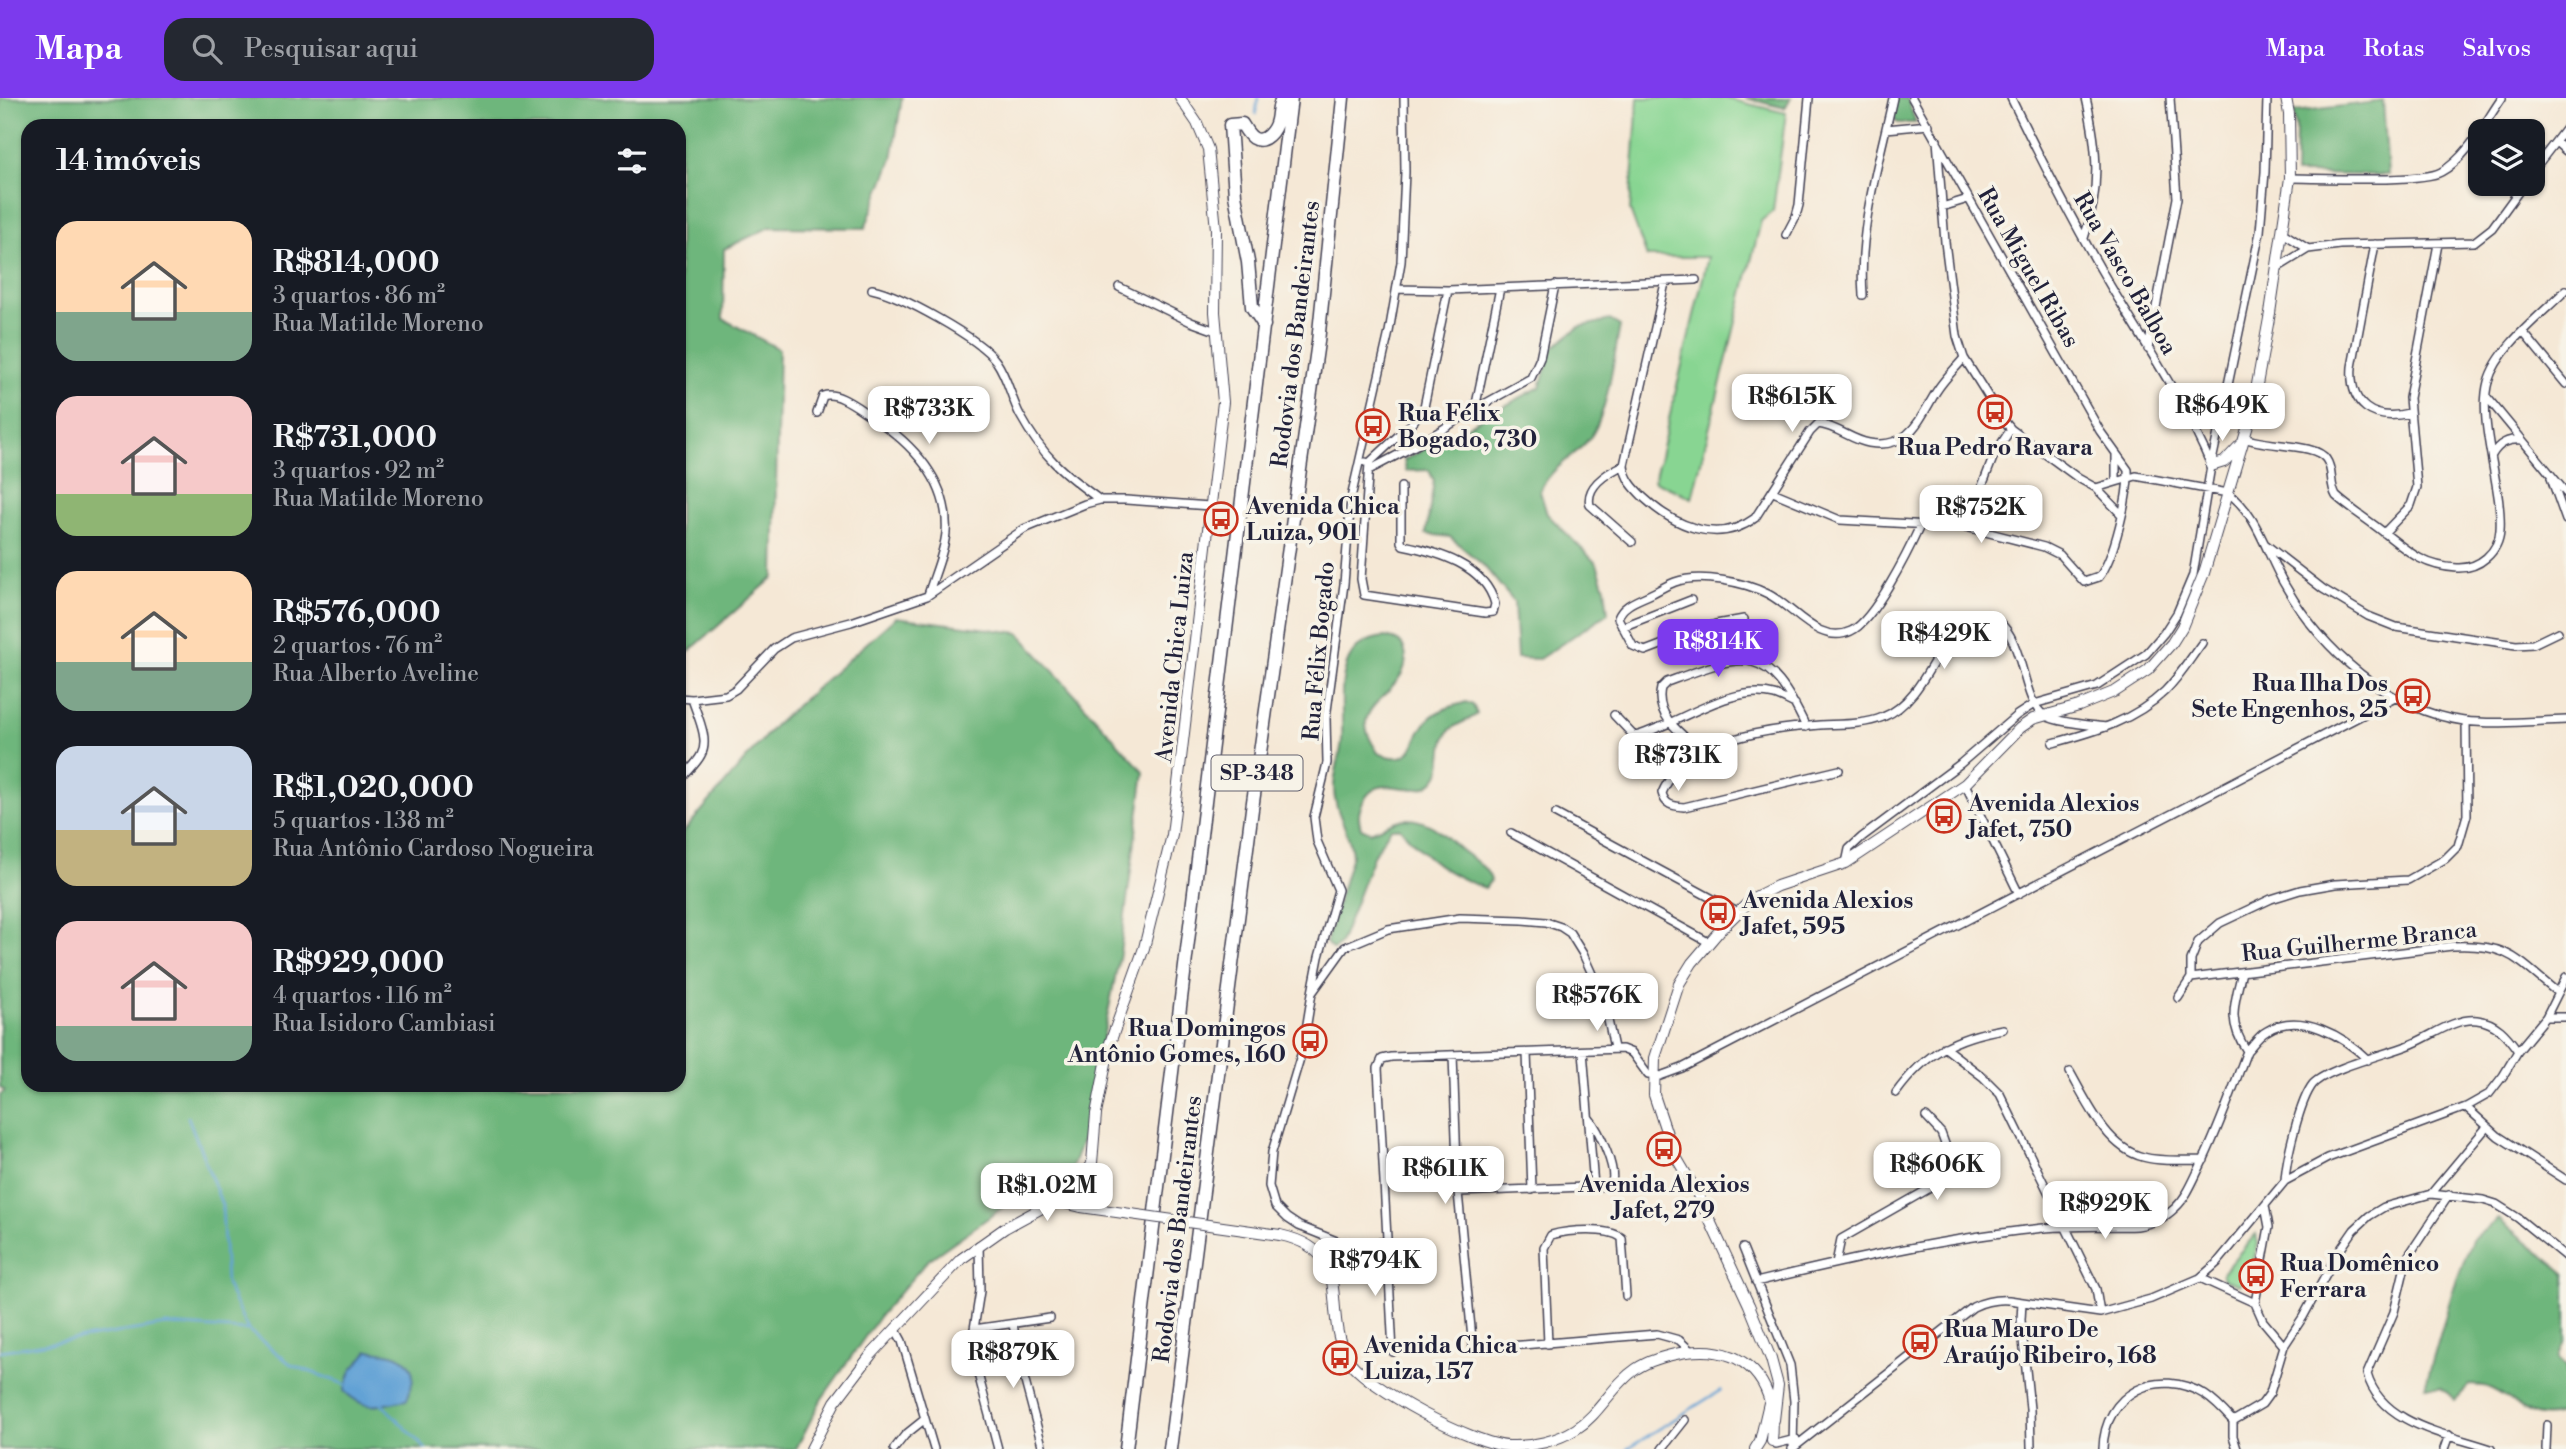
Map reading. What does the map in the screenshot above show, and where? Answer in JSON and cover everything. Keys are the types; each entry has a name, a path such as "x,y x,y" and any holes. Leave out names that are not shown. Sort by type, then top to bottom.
{"highway":[{"path":"1264,325 1252,307 1248,262 1235,195 1230,125 1242,124 1250,137 1259,140 1264,138 1277,122 1278,104 1283,98"},
{"name":"Rodovia dos Bandeirantes","path":"1126,1449 1291,98"},
{"name":"Rodovia dos Bandeirantes","path":"1170,1449 1252,809 1318,342 1343,98"}],"main road":[{"name":"Avenida Chica Luiza","path":"811,1449 835,1402 871,1354 961,1259 1014,1223 1075,1190 1085,1181 1090,1171 1097,1111 1111,1043 1131,991 1168,858 1223,402 1214,287 1216,229 1208,149 1197,123 1180,98"},
{"path":"1757,1445 1765,1439 1775,1444 1774,1420 1778,1392 1774,1370 1749,1305 1696,1191 1679,1164 1667,1137 1654,1094 1653,1076 1659,1045 1679,984 1692,963 1753,898 1777,886 1846,863 1965,783 2020,728 2044,715 2079,706 2116,691 2161,659 2182,627 2193,601 2252,412 2290,178 2289,114 2286,98"},
{"path":"2211,466 2224,462 2245,438"},
{"path":"1056,1201 1081,1207 1280,1235 1306,1243 1320,1256 1329,1270 1341,1341 1348,1359 1360,1374 1465,1434 1491,1444 1530,1445 1560,1437 1590,1418 1634,1370 1666,1355 1692,1352 1720,1352 1744,1361 1758,1374 1768,1395 1774,1420"},
{"path":"1757,1445 1774,1370"}],"street":[{"name":"Rua Félix Bogado","path":"1299,1226 1275,1206 1269,1186 1272,1152 1303,1048 1318,957 1338,890 1317,841 1314,817 1327,762 1326,718 1329,684 1344,584 1351,498 1398,289 1405,172 1404,98"},
{"path":"1786,235 1799,205 1809,98"},
{"path":"1863,295 1861,256 1880,151 1893,98"},
{"name":"Rua Miguel Ribas","path":"1912,98 1968,199 2116,453 2125,464 2128,477"},
{"name":"Rua Vasco Balboa","path":"2011,98 2031,142 2203,447 2211,466"},
{"path":"2084,239 2094,204 2097,175 2086,98"},
{"path":"2148,349 2177,198 2170,98"},
{"path":"1846,863 1849,849 1862,837 1960,764 2017,715 2035,704 2097,686 2124,670 2154,647 2177,613 2193,575 2211,466 2260,232 2267,98"},
{"path":"2290,178 2412,177 2439,173 2465,150 2502,98"},
{"path":"1886,129 1929,125"},
{"path":"2545,156 2566,128"},
{"path":"1937,140 1956,336 1965,358 2011,429 2096,488 2122,515"},
{"path":"2556,142 2566,150"},
{"path":"2277,268 2308,249 2340,245 2469,243 2481,238 2492,228 2515,196"},
{"path":"1942,207 1968,199"},
{"path":"2283,233 2308,249"},
{"path":"2375,244 2351,366 2352,387 2361,402 2376,414 2389,417 2409,413"},
{"path":"2384,533 2412,505 2417,487 2409,398 2438,244"},
{"path":"1398,289 1448,290 1696,280"},
{"path":"1665,283 1624,472 1635,489 1661,513 1686,526 1702,530 1730,530 1755,518 1813,427 1818,424 1827,425 1864,442 1884,444 1912,432 1922,420 1943,382 1965,358"},
{"path":"1369,466 1424,441 1531,378 1540,358 1555,285"},
{"path":"1119,287 1191,323 1216,331"},
{"path":"1475,409 1500,288"},
{"path":"872,289 912,303 986,351 1005,376 1019,413 1055,467 1100,500"},
{"path":"1401,487 1403,545 1443,554 1467,569 1489,590 1495,604 1493,612 1364,596 1361,579 1369,466 1413,422 1424,407 1448,290"},
{"path":"2245,438 2313,450 2323,455 2330,466 2331,483 2336,496 2403,550 2420,559 2460,568 2480,562 2496,547 2501,529 2486,396 2487,383 2493,368 2523,332 2566,290"},
{"path":"2523,332 2566,384"},
{"path":"817,413 823,396 829,394 847,401 897,433 919,456 932,476 942,501 946,533 928,596"},
{"path":"2486,396 2566,492"},
{"path":"1965,527 1995,453 2011,429"},
{"path":"2492,456 2501,444 2513,439 2522,440"},
{"path":"2116,453 2116,481"},
{"path":"1359,461 1369,466"},
{"path":"1624,465 1610,472 1592,489 1588,500 1590,505 1632,542"},
{"path":"2549,471 2566,520"},
{"path":"1773,492 1831,518 1965,527 2054,550 2084,582 2094,580 2104,571 2122,515 2128,477"},
{"path":"2096,488 2128,477 2148,477 2228,492 2239,501 2264,543 2286,589 2319,632 2344,660 2397,697 2435,714 2466,721 2566,720"},
{"path":"686,699 726,695 736,690 774,649 791,638 851,622 928,596 1024,529 1073,508 1100,500 1210,506"},
{"path":"1744,619 1716,624 1645,651 1633,646 1618,618 1625,607 1675,582 1693,578 1749,586 1770,594 1818,630 1839,635 1853,631 1872,611 1920,526"},
{"path":"2264,543 2343,603 2368,617 2396,627 2516,645 2533,644 2558,632"},
{"path":"1622,627 1691,600"},
{"path":"1839,770 1684,807 1672,806 1664,801 1662,793 1668,778 1682,763 1725,741 1806,727 1868,721 1890,714 1914,692 1962,620 1976,614 1996,620 2009,633 2035,704 2044,715 2106,727"},
{"path":"2053,743 2106,727 2142,710 2165,692 2202,643"},
{"path":"1701,751 1669,723 1660,694 1661,688 1667,682 1737,659 1753,661 1763,666 1779,682 1806,727"},
{"path":"1614,715 1634,736 1710,704 1755,694 1773,695 1795,705"},
{"path":"1393,1352 1379,1064 1382,1059 1391,1056 1614,1048 1632,1053 1644,1071 1653,1076 1682,1068 2397,697"},
{"path":"686,774 702,755 703,748 702,732 692,699"},
{"path":"2178,998 2191,978 2191,960 2198,942 2220,923 2248,909 2300,890 2335,884 2408,880 2452,852 2458,846 2467,815 2466,721"},
{"path":"1965,783 2019,894"},
{"path":"1556,814 1737,912"},
{"path":"1511,833 1710,943"},
{"path":"1312,993 1338,954 1359,939 1388,929 1460,918 1486,917 1546,922 1566,930 1583,954 1606,1011 1614,1048"},
{"name":"Rua Guilherme Branca","path":"2191,978 2482,944 2518,959 2558,993"},
{"path":"2242,972 2233,1026 2247,1051"},
{"path":"1775,1444 1793,1446 1810,1435 1973,1307 1995,1299 2100,1313 2131,1306 2200,1278 2217,1263 2285,1181 2328,1158 2466,1107 2489,1094 2518,1051 2546,1017 2566,976"},
{"path":"2546,1017 2566,1017"},
{"path":"2285,1181 2286,1164 2309,1090 2315,1081 2408,1046 2451,1025 2473,1020 2487,1022 2498,1028 2518,1051"},
{"path":"1756,1282 1836,1263 1978,1237 2037,1229 2137,1226 2153,1223 2176,1208 2193,1182 2222,1119 2247,1051 2266,1031 2291,1024 2311,1026 2335,1035 2357,1049 2368,1060"},
{"path":"1896,1093 1926,1058 1944,1047 1978,1033 2003,1029"},
{"path":"1944,1047 2000,1094 2096,1289 2100,1313"},
{"path":"1583,1051 1594,1186"},
{"path":"1527,1053 1532,1190"},
{"path":"1453,1055 1458,1192 1473,1349 1657,1334 1679,1340 1692,1352"},
{"path":"2070,1072 2113,1139 2123,1147 2147,1158 2204,1160"},
{"path":"2466,1107 2486,1128 2566,1180"},
{"path":"1836,1263 1841,1238 1931,1189 1944,1177 1948,1157 1945,1144 1941,1133 1926,1117"},
{"path":"1458,1192 1610,1186 1614,1177 1598,1132 1589,1118"},
{"path":"2431,1194 2486,1128"},
{"path":"2233,1421 2262,1404 2270,1393 2284,1346 2354,1230 2384,1207 2431,1194 2483,1199 2518,1218 2566,1257"},
{"path":"2449,1195 2407,1258 2394,1312 2367,1374 2374,1392 2392,1410 2410,1422 2491,1449"},
{"path":"2265,1206 2269,1227 2255,1303 2263,1321 2284,1346"},
{"path":"1297,1239 1299,1226 1344,1244 1386,1242"},
{"path":"1548,1344 1544,1248 1551,1235 1609,1232 1622,1238 1626,1296"},
{"path":"979,1245 980,1291 974,1329 974,1355 998,1449"},
{"path":"1743,1248 1790,1365 1794,1401 1793,1446"},
{"path":"2200,1278 2255,1303"},
{"path":"2022,1302 2021,1320 2031,1447"},
{"path":"974,1329 1050,1318"},
{"path":"1013,1324 1019,1359 1043,1449"},
{"path":"896,1330 902,1341 934,1449"},
{"path":"2103,1449 2108,1420 2114,1408 2127,1394 2142,1387 2159,1384 2188,1388 2203,1394 2218,1405 2233,1421 2233,1436 2237,1449"},
{"path":"894,1449 905,1435 925,1419"},
{"path":"1662,1449 1685,1420"},
{"path":"2546,1449 2547,1425"},
{"path":"2444,1449 2449,1435"}],"green space":[{"path":"0,98 902,98 892,159 865,228 770,227 724,249 723,319 779,349 774,577 686,654 686,119 21,119 21,1092 686,1092 686,829 775,725 896,617 1019,633 1144,772 1120,953 1083,1138 1069,1175 1050,1192 1005,1206 927,1261 881,1314 821,1400 796,1449 0,1449 0,1095 5,1091 0,1087"},
{"path":"1638,98 1724,98 1786,113 1773,211 1761,221 1692,498 1654,481 1708,257 1647,257 1630,210"},
{"path":"1745,98 1791,98 1785,108"},
{"path":"1895,98 1907,98 1916,123 1898,123 1891,115"},
{"path":"2383,101 2388,175 2295,174 2294,112"},
{"path":"1610,320 1620,326 1600,418 1588,440 1549,476 1540,491 1547,514 1597,564 1605,588 1608,613 1539,659 1517,658 1514,602 1484,566 1450,537 1426,534 1434,481 1429,470 1406,471 1404,460 1540,387 1552,348 1579,327"},
{"path":"1385,637 1402,645 1405,663 1402,673 1374,706 1366,722 1378,753 1391,757 1407,754 1423,726 1438,712 1447,708 1466,702 1473,705 1477,714 1446,735 1440,769 1434,781 1416,789 1387,786 1370,792 1360,809 1361,828 1370,832 1406,819 1422,822 1436,829 1479,863 1491,880 1485,888 1459,877 1428,857 1400,828 1391,828 1374,854 1340,944 1333,950 1326,943 1352,855 1334,796 1342,739 1344,676 1355,650 1367,641"},
{"path":"2498,1219 2566,1274 2566,1338 2558,1359 2566,1367 2566,1411 2554,1416 2534,1414 2485,1386 2470,1385 2455,1400 2441,1387 2425,1387 2453,1290 2472,1240"},
{"path":"2256,1234 2258,1244 2249,1278 2239,1285 2224,1279 2222,1273"}],"water":[{"path":"368,1351 396,1355 408,1363 413,1377 407,1400 366,1405 344,1391 351,1371"}],"waterway":[{"path":"1256,114 1258,98"},
{"path":"188,1117 222,1205 226,1284 248,1330 292,1365 347,1385"},
{"path":"0,1351 166,1325 246,1330"},
{"path":"1627,1449 1721,1390"},
{"path":"380,1402 426,1449"}],"place":[{"name":"Rua Pedro Ravara","path":"1995,412"},
{"name":"Rua Félix Bogado, 730","path":"1373,426"},
{"name":"Avenida Chica Luiza, 901","path":"1221,519"},
{"name":"Rua Ilha Dos Sete Engenhos, 25","path":"2413,696"},
{"name":"Avenida Alexios Jafet, 750","path":"1944,816"},
{"name":"Avenida Alexios Jafet, 595","path":"1718,913"},
{"name":"Rua Domingos Antônio Gomes, 160","path":"1310,1041"},
{"name":"Avenida Alexios Jafet, 279","path":"1664,1149"},
{"name":"Rua Domênico Ferrara","path":"2256,1276"},
{"name":"Rua Mauro De Araújo Ribeiro, 168","path":"1920,1342"},
{"name":"Avenida Chica Luiza, 157","path":"1340,1358"}]}
